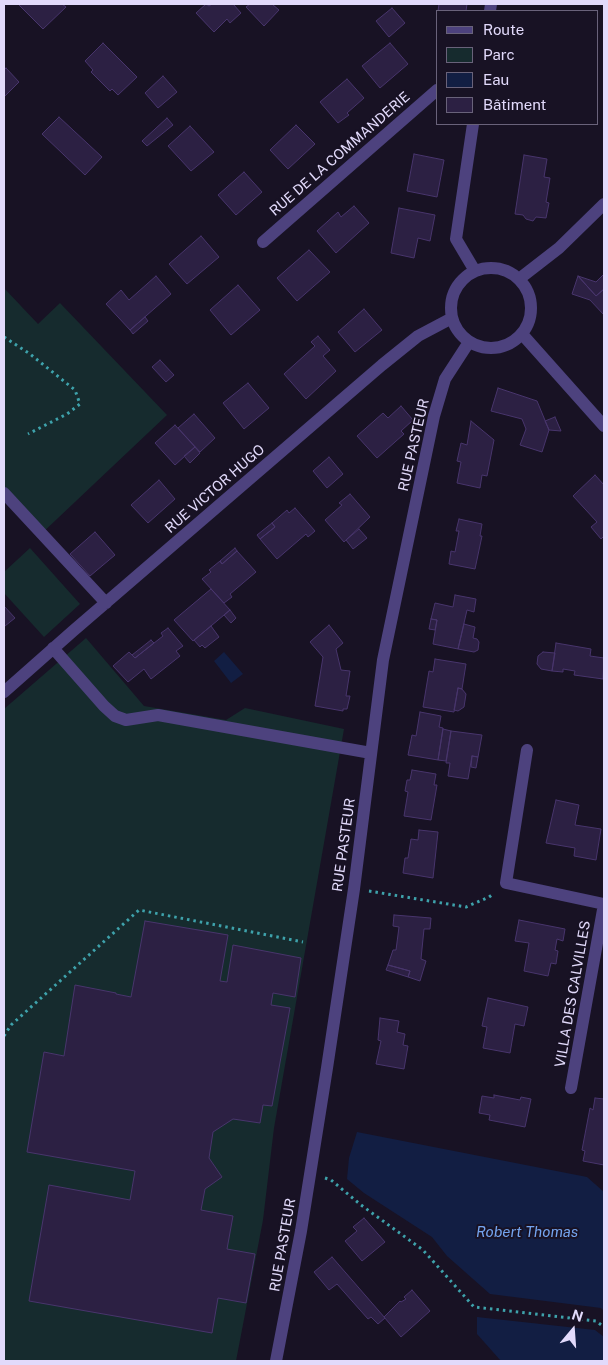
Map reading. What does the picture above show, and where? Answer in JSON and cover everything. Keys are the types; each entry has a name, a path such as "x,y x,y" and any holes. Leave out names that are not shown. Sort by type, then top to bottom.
{"street":[{"name":"RUE DE LA COMMANDERIE","path":"263,242 436,91"},
{"path":"473,125 456,239 475,271"},
{"path":"519,279 559,248 604,204"},
{"path":"486,268 498,268 509,272 519,279 526,289 530,300 531,312 522,334 513,342 503,347 491,349 479,347 468,342 455,328 452,318 450,307 452,296 457,286 465,277 475,271 486,268"},
{"name":"RUE VICTOR HUGO","path":"4,692 382,365 418,336 452,318"},
{"path":"522,334 604,426"},
{"name":"RUE PASTEUR","path":"276,1361 311,1172 354,889 383,660 434,416 445,379 468,342"},
{"path":"4,492 106,603"},
{"path":"53,648 104,706 115,716 126,720 158,715 371,752"},
{"path":"528,750 506,883 604,904"},
{"name":"VILLA DES CALVILLES","path":"571,1088 604,904"}],"path":[{"path":"4,337 30,354 75,390 80,404 67,414 28,434"},
{"path":"354,889 466,907 489,897 506,883"},
{"path":"4,1036 11,1025 139,910 303,942"},
{"path":"311,1172 331,1180 360,1205 422,1250 474,1307 596,1321 604,1328"}],"green space":[{"path":"4,288 38,324 60,303 167,415 39,536 4,499"},
{"path":"30,548 80,604 44,637 4,593 4,572"},
{"path":"86,638 144,706 226,720 245,708 344,729 274,1128 263,1220 236,1361 4,1361 4,709"}],"water":[{"path":"224,652 243,674 231,683 214,661"},
{"name":"Robert Thomas","path":"357,1132 587,1177 604,1192 604,1311 601,1308 490,1294 447,1256 432,1237 364,1193 347,1179 349,1158"},
{"path":"477,1317 595,1330 604,1337 604,1361 501,1361 477,1334"}],"building":[{"path":"18,4 62,4 66,7 43,29"},
{"path":"206,4 209,6 212,4 233,4 241,13 230,23 227,19 214,32 196,13"},
{"path":"250,4 272,4 279,10 264,26 246,7"},
{"path":"439,4 467,4 466,10 438,10"},
{"path":"392,8 405,23 389,37 376,21"},
{"path":"103,43 137,77 118,95 112,89 110,91 91,72 93,70 85,61"},
{"path":"390,43 408,64 380,88 362,66"},
{"path":"6,68 19,82 4,97 4,70"},
{"path":"163,76 177,92 158,108 145,93"},
{"path":"347,79 364,98 347,113 349,115 338,123 320,102"},
{"path":"59,117 102,157 85,175 42,134"},
{"path":"167,118 173,125 147,146 142,141"},
{"path":"296,125 315,144 288,169 270,150"},
{"path":"190,126 214,152 191,171 168,146"},
{"path":"414,154 444,160 437,197 407,191"},
{"path":"524,155 547,159 544,177 550,178 546,202 549,203 546,218 536,217 533,221 526,219 523,215 515,214"},
{"path":"244,172 262,192 236,215 218,195"},
{"path":"354,206 369,223 336,253 317,231 338,212 341,217"},
{"path":"399,208 435,215 430,241 418,238 414,258 391,253"},
{"path":"201,236 219,257 187,284 169,264"},
{"path":"309,250 330,272 297,301 277,278"},
{"path":"604,274 604,289 596,296 578,276 596,282"},
{"path":"156,276 171,294 130,330 106,304 121,290 129,300"},
{"path":"578,276 596,296 604,289 604,315 590,300 572,294"},
{"path":"238,285 260,310 231,335 210,310"},
{"path":"364,309 382,330 355,352 338,332"},
{"path":"145,317 148,321 133,334 130,330"},
{"path":"318,336 330,350 323,356 336,371 306,399 284,374 315,346 311,342"},
{"path":"160,360 174,375 166,382 152,367"},
{"path":"248,383 269,408 244,429 223,403"},
{"path":"498,388 537,401 549,430 542,452 520,445 526,429 522,419 491,411"},
{"path":"401,406 413,420 401,431 404,434 377,458 357,436 383,413 388,418"},
{"path":"194,414 215,438 200,452 178,428"},
{"path":"555,417 561,431 549,430 545,421"},
{"path":"471,421 494,440 487,476 482,475 480,488 457,483 461,462 457,461 461,443 467,445"},
{"path":"175,425 195,447 175,465 155,443"},
{"path":"195,447 200,453 190,463 184,456"},
{"path":"329,457 343,474 327,488 313,471"},
{"path":"595,475 604,485 604,536 601,539 591,527 597,522 573,496"},
{"path":"159,480 175,499 148,523 131,505"},
{"path":"350,494 370,517 344,542 325,520 342,505 339,503"},
{"path":"295,508 315,531 308,537 306,534 277,559 260,539 275,527 272,523 287,510 289,513"},
{"path":"459,519 482,524 480,536 482,536 475,569 449,564 451,551 455,552 459,531 456,531"},
{"path":"272,523 275,527 260,539 257,535"},
{"path":"359,529 367,538 353,549 346,540"},
{"path":"95,532 115,555 90,576 70,554"},
{"path":"235,548 237,551 222,564 220,561"},
{"path":"237,551 256,572 230,594 232,597 224,603 202,579 220,561 222,564"},
{"path":"211,589 230,610 193,641 174,620"},
{"path":"455,595 476,599 474,612 467,610 458,649 433,644 437,620 431,619 435,603 453,607"},
{"path":"4,606 15,618 5,626 4,624"},
{"path":"230,610 236,618 231,623 224,615"},
{"path":"431,619 437,620 435,630 429,629"},
{"path":"464,624 475,627 473,638 479,642 478,650 474,652 458,649"},
{"path":"329,625 343,643 336,649 341,670 350,671 346,696 350,696 347,709 343,709 343,711 315,706 323,657 310,642"},
{"path":"211,626 219,637 205,648 202,645 200,647 194,640"},
{"path":"168,628 183,646 176,651 180,656 151,679 144,669 128,682 113,666 129,652 135,658 163,636 161,633"},
{"path":"151,640 154,643 135,658 132,655"},
{"path":"556,643 591,649 590,656 604,658 603,679 574,675 575,671 563,669 563,672 552,671"},
{"path":"543,652 555,653 552,671 541,669 537,664 538,656"},
{"path":"435,659 466,664 462,689 458,688 454,712 423,707 429,671 433,672"},
{"path":"458,688 462,689 466,694 464,707 458,711 454,710"},
{"path":"420,712 441,716 439,727 443,728 438,760 408,755 412,735 416,736"},
{"path":"443,729 451,731 446,761 438,760"},
{"path":"451,731 482,735 478,757 472,756 468,779 448,776 450,763 446,763"},
{"path":"472,756 478,757 476,768 471,767"},
{"path":"412,770 436,774 434,785 437,785 431,820 404,816 408,792 405,791 407,780 410,780"},
{"path":"556,800 579,805 575,825 601,829 596,860 574,856 575,848 546,843"},
{"path":"419,830 438,832 433,878 403,873 411,839 418,840"},
{"path":"394,915 431,918 430,929 424,929 421,959 426,961 420,981 408,977 410,971 388,965 393,950 396,950 399,927 393,926"},
{"path":"519,920 565,929 563,941 557,939 555,950 558,951 556,964 551,963 548,976 524,971 529,943 515,941"},
{"path":"145,921 228,935 220,981 227,982 233,945 301,958 295,997 273,993 271,1005 290,1008 272,1106 263,1105 260,1123 233,1119 213,1132 209,1158 222,1177 205,1189 201,1210 233,1216 227,1249 255,1254 246,1303 218,1298 212,1333 29,1301 49,1185 130,1200 135,1171 27,1152 44,1052 64,1056 75,985 131,997"},
{"path":"388,965 410,971 408,977 386,970"},
{"path":"488,998 528,1007 524,1026 515,1024 510,1053 483,1048 487,1027 482,1026"},
{"path":"380,1018 399,1021 397,1032 405,1034 403,1045 408,1046 404,1069 376,1064 381,1041 378,1040"},
{"path":"494,1095 520,1100 521,1097 531,1099 525,1127 489,1120 490,1115 479,1113 482,1096 494,1098"},
{"path":"595,1098 604,1099 604,1165 583,1161 585,1151 582,1150 590,1108 593,1110"},
{"path":"364,1218 385,1242 362,1261 345,1241 357,1231 353,1227"},
{"path":"332,1257 385,1318 378,1324 371,1317 368,1319 337,1284 329,1290 314,1272"},
{"path":"412,1290 430,1311 401,1337 384,1317 400,1301 406,1299 404,1297"}]}
